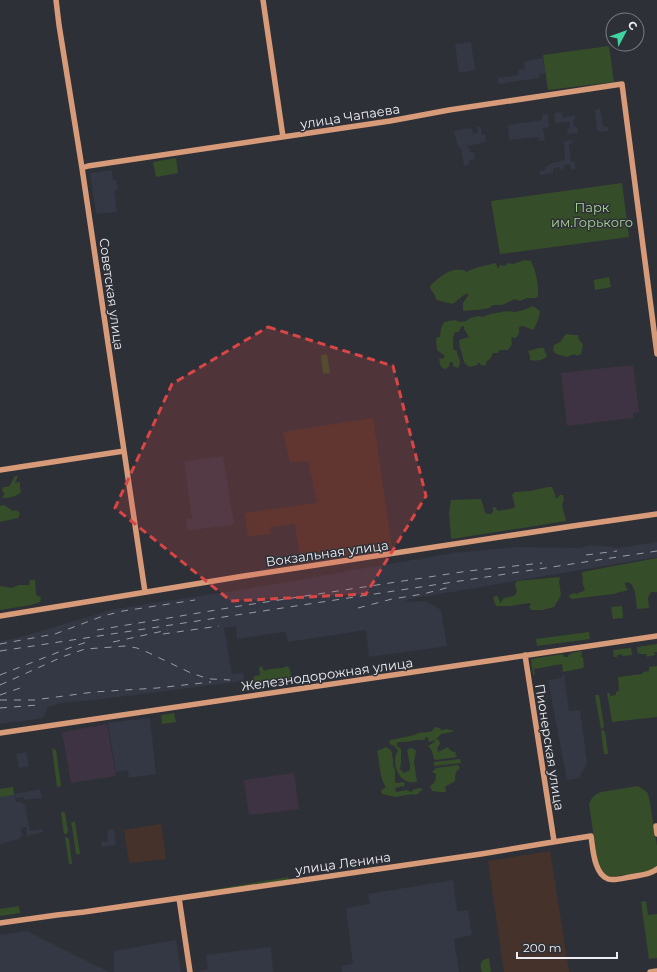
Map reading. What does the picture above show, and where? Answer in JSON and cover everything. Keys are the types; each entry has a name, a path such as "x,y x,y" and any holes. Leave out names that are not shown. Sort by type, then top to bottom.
{"street":[{"name":"Советская улица","path":"56,0 145,592"},
{"path":"263,0 283,137"},
{"name":"улица Чапаева","path":"82,168 622,84 656,342"},
{"path":"656,342 657,354"},
{"path":"0,470 124,451"},
{"name":"Вокзальная улица","path":"0,616 298,568 657,514"},
{"name":"Железнодорожная улица","path":"0,733 657,636"},
{"name":"Пионерская улица","path":"525,655 554,842"},
{"path":"657,826 657,834"},
{"name":"улица Ленина","path":"0,923 481,854 591,836 596,867 600,873 609,879 647,874 657,869"},
{"path":"179,898 190,972"},
{"path":"650,972 657,971"}],"highlighted area":[{"path":"268,327 393,366 426,496 366,594 231,601 115,508 172,384"}],"shaded area":[{"path":"471,42 475,70 459,73 455,44"},
{"path":"543,58 546,73 539,75 539,78 498,84 498,78 518,75 519,70 525,69 524,61"},
{"path":"600,108 603,126 608,127 608,131 601,132 597,130 595,110"},
{"path":"561,112 563,118 575,115 575,119 573,121 574,126 577,127 578,133 568,134 567,129 570,128 570,122 555,123 554,113"},
{"path":"542,115 548,115 549,127 543,128 545,140 539,141 538,137 509,140 508,125 542,120"},
{"path":"477,127 481,127 482,135 485,134 486,142 468,146 470,152 474,152 475,159 469,160 469,165 464,166 461,148 458,147 454,131 471,128 473,134 478,133"},
{"path":"572,140 573,143 569,144 571,161 575,163 575,169 571,169 570,164 564,165 563,170 561,170 560,167 553,168 553,173 540,175 540,171 545,170 545,167 549,166 549,164 565,160 564,141"},
{"path":"112,170 113,180 116,180 118,190 114,191 117,212 96,214 90,173"},
{"path":"633,365 639,412 633,413 633,418 567,426 561,373"},
{"path":"373,418 392,548 301,564 295,524 270,527 271,534 248,536 245,513 317,503 308,461 290,462 283,432"},
{"path":"223,456 234,524 188,531 186,519 192,518 184,462"},
{"path":"657,542 657,557 410,599 404,602 426,601 441,610 447,646 369,657 366,630 288,642 286,633 283,632 237,639 236,626 224,628 232,674 243,673 244,681 60,703 48,707 43,718 0,724 0,641 17,638 115,609 245,589 454,553 515,547 579,548 592,545 619,548"},
{"path":"564,674 569,711 580,710 587,763 579,778 567,780 548,680 562,678 562,675"},
{"path":"150,719 156,774 129,778 128,770 116,772 108,723"},
{"path":"107,724 116,776 71,783 62,732"},
{"path":"26,752 29,766 19,768 16,754"},
{"path":"294,773 299,809 249,815 244,780"},
{"path":"13,787 16,802 21,802 25,805 30,831 42,829 43,832 27,836 26,827 21,828 22,836 19,839 0,844 0,789"},
{"path":"40,789 42,798 24,800 24,797 16,798 15,794"},
{"path":"161,824 166,859 129,863 124,830"},
{"path":"114,829 116,845 102,847 101,842 108,841 107,830"},
{"path":"550,851 569,972 504,972 488,861"},
{"path":"453,880 457,911 468,910 472,935 454,939 459,972 342,972 341,966 353,964 346,908 370,904 368,894"},
{"path":"27,931 109,972 0,972 0,935"},
{"path":"176,940 181,972 114,972 114,951"},
{"path":"271,947 273,972 197,972 208,969 206,955"}],"green space":[{"path":"605,47 605,52 610,52 614,82 548,90 543,55"},
{"path":"176,158 178,173 156,177 153,162"},
{"name":"Парк им.Горького","path":"622,183 629,237 500,254 491,201"},
{"path":"525,260 531,261 534,269 538,283 538,297 527,298 520,301 515,299 502,305 493,305 489,308 463,311 463,303 469,294 465,294 453,304 436,300 435,295 431,290 430,286 434,282 452,271 462,270 467,272 496,263 498,269 500,265 505,266 508,263 513,264"},
{"path":"609,277 611,287 595,290 594,280"},
{"path":"533,306 540,311 538,321 533,330 523,326 519,327 519,333 516,338 511,337 512,344 508,350 500,350 498,353 493,353 485,366 478,362 477,365 470,367 465,363 459,340 469,337 464,329 464,326 461,327 459,332 455,332 453,338 453,349 457,351 460,361 458,368 453,366 453,362 450,362 446,369 441,367 439,358 443,359 445,356 437,350 436,338 440,337 441,328 444,322 455,320 460,322 466,321 470,318 479,316 483,317 490,314 507,311 515,312"},
{"path":"566,334 578,335 579,340 583,344 581,354 577,356 574,354 567,357 556,354 553,350 554,345 560,342"},
{"path":"544,348 547,356 544,359 530,360 528,351"},
{"path":"327,354 330,373 323,374 321,355"},
{"path":"15,476 18,476 15,483 20,482 21,492 12,497 2,498 5,494 2,491 3,487 10,485"},
{"path":"552,487 556,499 560,495 563,495 564,499 562,505 566,521 451,538 449,513 451,500 481,499 485,512 487,514 491,514 493,512 493,507 495,507 498,511 514,508 515,506 512,495 515,492 530,491"},
{"path":"4,505 13,511 16,510 20,513 18,518 0,522 0,506"},
{"path":"657,558 657,592 651,592 648,598 649,608 637,609 633,587 630,583 625,582 628,590 613,594 572,599 568,596 585,590 582,582 582,572"},
{"path":"560,577 559,581 561,595 554,607 542,610 531,610 529,607 531,604 529,603 511,606 496,606 493,598 498,596 500,603 504,598 514,596 517,592 515,584 517,581"},
{"path":"30,580 35,580 36,595 41,597 40,602 0,610 0,586 11,588 19,585 29,585"},
{"path":"622,606 623,618 613,619 611,607"},
{"path":"589,632 590,639 537,646 536,639"},
{"path":"657,644 657,652 654,652 655,655 647,657 646,654 638,654 637,647"},
{"path":"631,648 632,655 622,656 622,654 614,657 613,650"},
{"path":"582,651 581,657 583,657 583,668 563,672 562,664 534,669 535,675 533,675 531,659 563,654 564,657 568,657 571,653"},
{"path":"262,666 264,671 288,666 291,677 290,679 279,679 277,683 254,682 253,678 260,675 259,668"},
{"path":"657,666 657,717 612,722 607,693 610,693 610,696 616,695 616,692 619,691 618,677 642,674 643,672 649,671 649,667"},
{"path":"595,695 599,695 604,726 601,729"},
{"path":"174,713 176,722 162,724 161,715"},
{"path":"435,727 440,728 441,730 454,730 452,732 441,734 436,739 439,740 440,744 437,748 438,752 448,747 451,751 456,752 455,754 457,757 435,760 431,749 428,746 436,740 429,742 428,738 426,737 424,740 398,742 397,746 401,749 400,769 404,773 410,770 407,750 410,748 416,751 414,762 417,782 408,782 404,780 398,773 395,765 395,757 398,750 390,744 389,741 419,733 429,732"},
{"path":"603,730 605,732 608,754 604,754 601,731"},
{"path":"386,747 391,750 395,770 395,783 405,783 404,787 402,786 395,788 396,792 407,790 411,792 421,788 423,790 418,794 395,797 382,794 381,791 386,787 381,775 377,751"},
{"path":"52,748 56,750 61,785 57,787"},
{"path":"460,759 461,763 434,766 434,762"},
{"path":"458,765 460,768 456,772 455,781 445,787 446,792 432,791 430,786 435,781 436,774 432,772 436,768"},
{"path":"638,786 647,792 649,797 657,846 657,866 651,871 610,877 606,876 598,866 589,804 594,796 601,792"},
{"path":"13,787 14,795 0,797 0,789"},
{"path":"62,812 65,813 68,831 67,834 64,834"},
{"path":"74,821 80,854 76,854 71,823"},
{"path":"65,837 69,839 72,864 69,864"},
{"path":"289,877 288,880 208,892 205,891"},
{"path":"646,901 648,915 657,914 657,958 649,959 641,902"},
{"path":"19,906 20,913 0,916 0,909"},
{"path":"489,958 491,972 482,972 482,961"}],"railway":[{"path":"586,555 617,551"},
{"path":"0,651 657,551"},
{"path":"97,630 240,606 468,571 542,563"},
{"path":"358,608 392,599 423,594 450,587"},
{"path":"55,634 103,616 123,611 195,600"},
{"path":"163,634 219,626"},
{"path":"113,642 168,630"},
{"path":"0,644 49,635"},
{"path":"0,675 87,642"},
{"path":"0,685 62,657 85,649 125,646 137,648 203,677 230,680"},
{"path":"0,700 34,700 94,692 157,688 211,682"},
{"path":"0,695 23,687"},
{"path":"0,708 38,705"}]}
